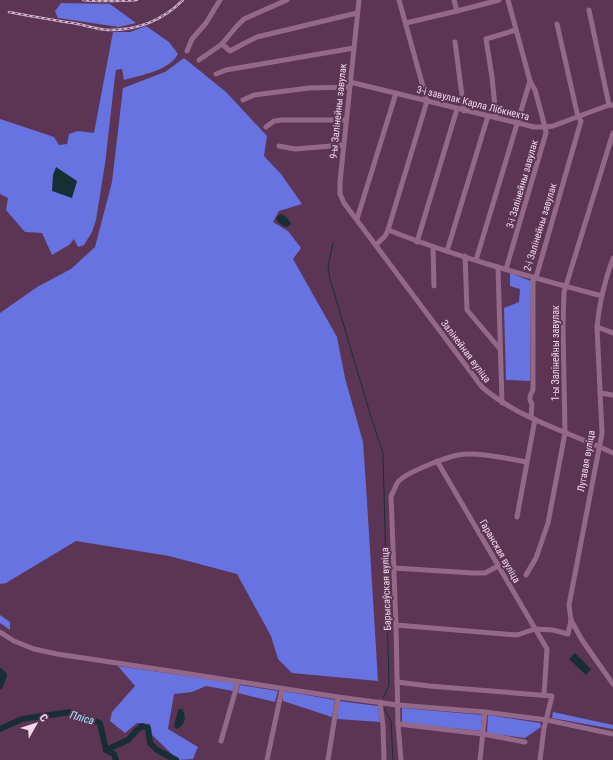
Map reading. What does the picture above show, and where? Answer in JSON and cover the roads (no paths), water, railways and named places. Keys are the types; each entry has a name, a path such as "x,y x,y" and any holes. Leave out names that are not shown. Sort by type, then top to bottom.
{"street":[{"path":"187,51 192,39 206,23 220,0"},
{"path":"199,60 222,44 244,19 287,0"},
{"name":"9-ы Залінейны завулак","path":"356,219 344,203 340,194 340,182 359,0"},
{"path":"376,245 385,236 388,230 427,101 400,0"},
{"path":"454,0 457,11"},
{"path":"406,23 499,0"},
{"name":"3-і Залінейны завулак","path":"506,269 546,133 535,90 530,80 508,0"},
{"path":"589,10 611,105"},
{"path":"222,44 230,51 257,37 358,13"},
{"path":"557,24 578,117"},
{"path":"496,118 486,39 516,30"},
{"path":"455,42 464,111"},
{"path":"216,74 226,70 354,48"},
{"path":"476,260 530,80"},
{"name":"3-і завулак Карла Лібкнехта","path":"243,100 254,95 350,84 396,93 464,111 534,127 553,126 611,105"},
{"path":"356,219 396,93"},
{"path":"418,242 457,109"},
{"path":"447,251 488,116"},
{"name":"2-і Залінейны завулак","path":"517,517 533,418 530,396 533,390 533,281 537,274 581,121 578,117"},
{"path":"266,127 274,121 282,120 346,120"},
{"name":"1-ы Залінейны завулак","path":"526,575 536,558 548,523 565,432 563,324 565,286 613,132"},
{"path":"279,146 295,149 343,145"},
{"name":"Залінейная вуліца","path":"356,219 482,387 502,403 613,453"},
{"path":"388,230 432,247 534,278 602,296"},
{"path":"432,247 434,286"},
{"path":"465,256 467,310 500,349"},
{"name":"Лугавая вуліца","path":"571,620 569,605 602,433 597,327 598,312 613,258"},
{"path":"498,267 502,403"},
{"path":"597,327 613,333"},
{"path":"600,393 613,395"},
{"path":"437,461 464,454 480,454 527,462"},
{"name":"Барысаўская вуліца","path":"401,760 398,724 391,496 398,482 414,471 437,461"},
{"name":"Гаранская вуліца","path":"437,461 547,649 544,695"},
{"path":"394,568 485,573 498,566"},
{"path":"396,625 517,635 535,629 554,630 568,634 571,620"},
{"path":"571,620 582,640 613,684"},
{"path":"0,632 14,641 34,649 57,654 338,697 398,705 485,712 547,720 613,734"},
{"path":"221,741 238,682"},
{"path":"397,682 552,696 544,728 540,760"},
{"path":"267,760 282,689"},
{"path":"328,760 334,714 338,697"},
{"path":"380,702 383,726 384,760"},
{"path":"480,760 485,712"},
{"path":"398,724 483,734 525,742"}],"waterway":[{"path":"333,243 328,267 330,279 383,453 389,685 383,698"},
{"name":"Пліса","path":"0,671 4,675 0,686"},
{"path":"384,708 391,721 393,760"},
{"name":"Пліса","path":"0,729 22,719 70,712 100,723 106,750 114,754 116,760"},
{"path":"106,750 128,740 142,726 148,728 150,743 157,750 176,760"}],"railway":[{"path":"83,0 137,0"},
{"path":"9,12 100,29 119,30 139,26 158,18 167,13 183,0"}]}
